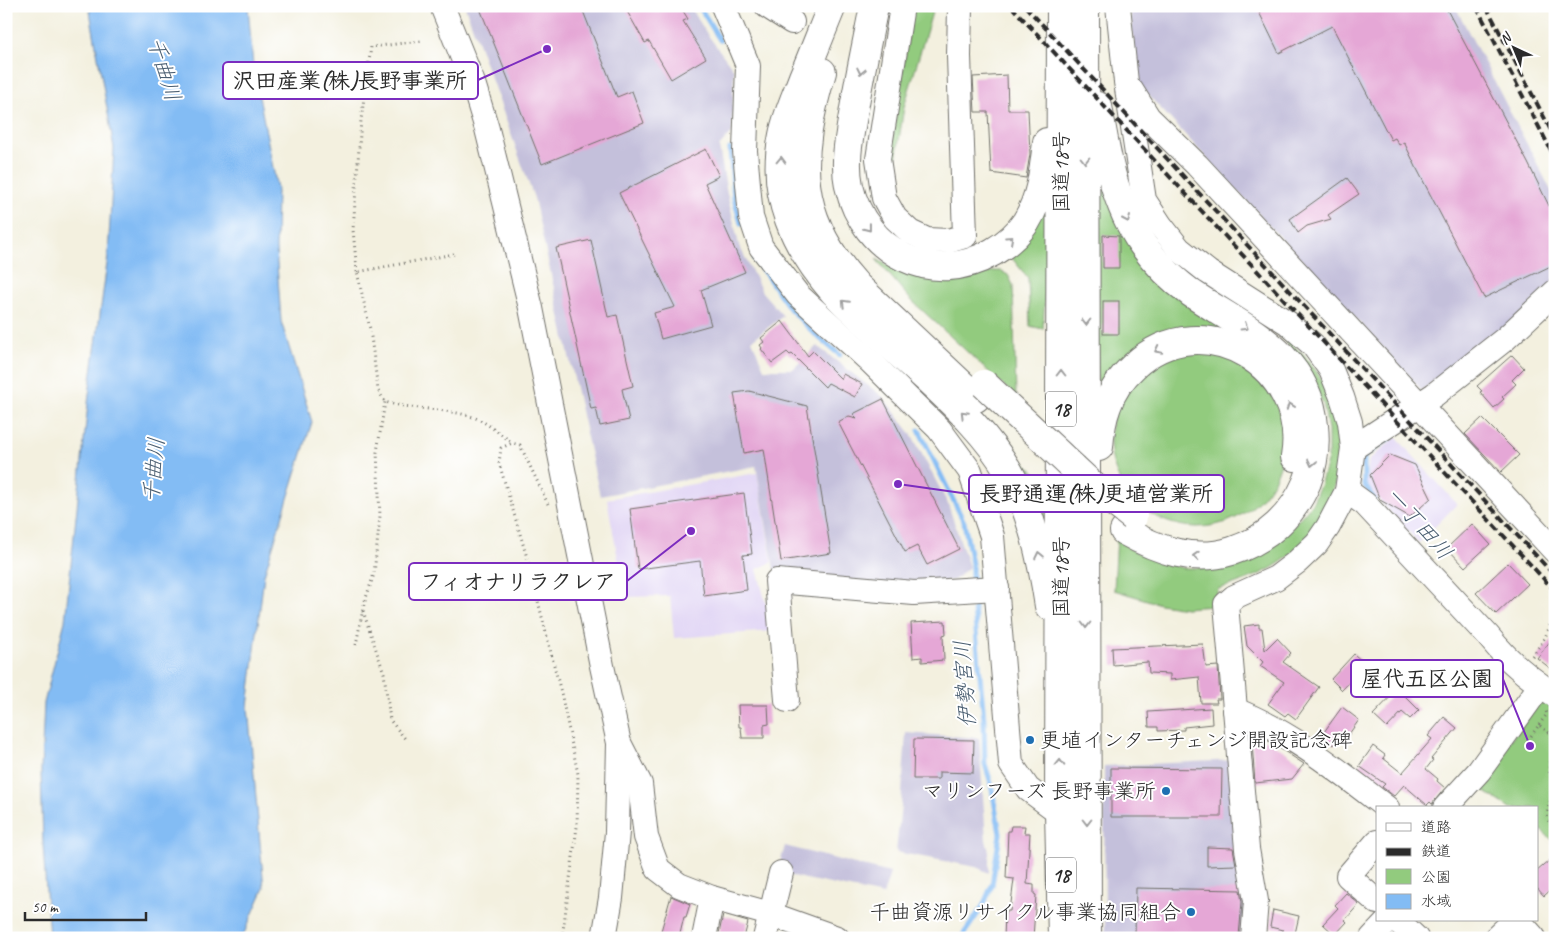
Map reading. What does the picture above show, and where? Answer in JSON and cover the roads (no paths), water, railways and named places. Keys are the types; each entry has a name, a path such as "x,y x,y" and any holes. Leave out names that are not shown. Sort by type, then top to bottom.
{"highway":[{"path":"832,6 797,93 783,135 780,173 787,214 794,234 805,255 822,279 852,310 970,420 986,438 1010,473 1030,519 1038,549 1061,690"},
{"path":"842,6 816,93 806,138 805,181 815,220 833,257 858,287 1091,484 1128,524 1156,547 1182,555 1224,554 1243,548 1278,526 1302,495 1310,476 1314,455 1313,415 1307,395 1298,376 1286,360 1272,346 1253,332 1190,292 1157,263 1130,226 1114,186 1073,9"},
{"path":"860,6 831,100 822,145 820,166 827,205 853,260 980,391"},
{"path":"874,6 858,81 846,165 854,205 864,224 876,238 892,251 908,260 926,265 945,267 983,258 999,249 1026,222 1035,206 1040,189 1073,9"},
{"name":"国道18号","path":"1062,938 1059,812 1073,9"},
{"name":"国道18号","path":"1073,9 1086,593 1087,938"},
{"path":"1086,593 1102,424 1114,390 1125,374 1140,360 1158,349 1175,343 1190,340 1208,340 1245,352 1275,378 1286,395 1293,412 1296,449 1293,468 1285,486 1275,501 1246,526 1230,533 1211,537 1192,538 1128,524"}],"street":[{"path":"442,6 474,83 531,308 619,743 617,832 611,898 604,938"},
{"path":"723,6 748,66 745,151 751,217 762,247 798,295 871,362 939,429 970,471 992,536 980,589 1011,764 1028,789 1059,812"},
{"path":"767,6 792,22"},
{"path":"902,6 878,160 884,198 895,218 910,232 927,240 948,241 965,236 959,56 960,6"},
{"path":"1118,6 1126,82 1144,200 1179,249 1208,272 1288,323 1313,345 1331,370 1350,422 1353,448 1347,491 1328,527 1317,543 1298,562 1276,578 1234,597 1226,604 1247,849 1256,901 1254,938"},
{"path":"1126,82 1148,117 1197,165 1555,552"},
{"path":"1353,448 1419,406 1506,339 1555,292"},
{"path":"1347,491 1365,504 1488,636 1506,658 1541,686 1479,771 1447,806"},
{"path":"788,700 777,581 914,593 980,589"},
{"path":"1235,710 1283,732 1384,806"},
{"path":"619,743 640,784 646,837 658,869 679,885 712,898 770,914 836,938"},
{"path":"1376,843 1348,876 1376,901"},
{"path":"764,938 781,873"},
{"path":"704,938 712,898"},
{"path":"1372,938 1387,922"},
{"path":"1399,922 1416,938"},
{"path":"1496,938 1515,922"},
{"path":"1519,922 1534,938"}],"water":[{"name":"千曲川","path":"89,6 248,6 253,66 277,188 276,249 281,321 312,422 264,575 248,707 264,888 242,938 49,938 41,771 44,703 65,621 89,394 108,256 114,148"}],"waterway":[{"name":"伊勢宮川","path":"699,6 720,40"},
{"name":"伊勢宮川","path":"730,149 734,199 741,223"},
{"name":"伊勢宮川","path":"755,259 791,310 816,335 840,355"},
{"name":"伊勢宮川","path":"919,430 964,522 972,564 972,583"},
{"name":"一丁田川","path":"1374,499 1364,484 1364,456 1391,437"},
{"name":"伊勢宮川","path":"961,938 983,906 992,885 1000,834 991,783 985,764 984,720 973,597"}],"railway":[{"path":"1011,6 1555,591"},
{"path":"1025,6 1555,576"},
{"path":"1476,6 1555,158"},
{"path":"1486,6 1555,138"}],"place":[{"name":"沢田産業(株)長野事業所","path":"547,49"},
{"name":"長野通運(株)更埴営業所","path":"898,484"},
{"name":"フィオナリラクレア","path":"691,531"},
{"name":"更埴インターチェンジ開設記念碑","path":"1030,740"},
{"name":"屋代五区公園","path":"1530,746"},
{"name":"マリンフーズ 長野事業所","path":"1166,791"},
{"name":"千曲資源リサイクル事業協同組合","path":"1191,912"}]}
